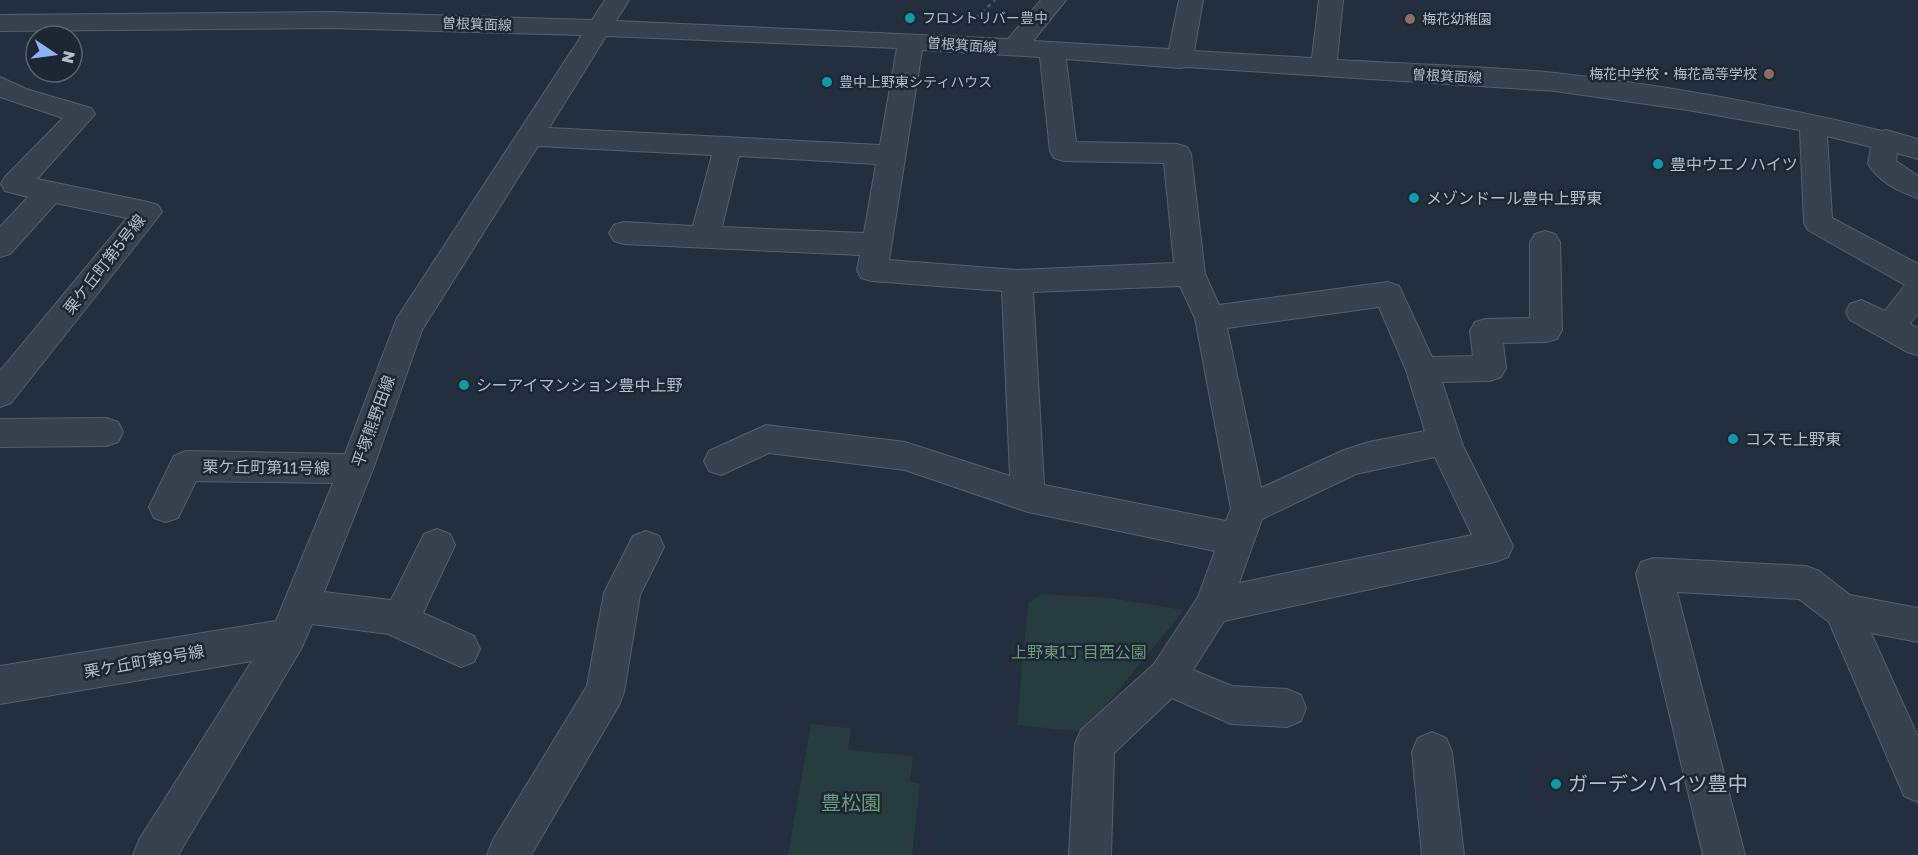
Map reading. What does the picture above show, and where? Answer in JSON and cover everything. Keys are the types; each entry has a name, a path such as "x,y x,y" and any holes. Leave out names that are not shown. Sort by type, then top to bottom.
{"street":[{"name":"平塚熊野田線","path":"157,854 294,622 356,469 408,327 616,0"},
{"path":"1017,49 1022,36 1054,0"},
{"path":"1180,60 1191,0"},
{"path":"1323,69 1331,0"},
{"name":"曽根箕面線","path":"0,23 330,20 599,28 910,41 1052,52 1555,82 1688,101 1813,123 1918,148"},
{"path":"910,41 872,270 1017,281 1190,274"},
{"path":"1052,52 1064,151 1177,154 1190,274 1210,318 1242,524"},
{"name":"栗ケ丘町第5号線","path":"0,394 148,212 15,184 82,114 6,98"},
{"path":"1813,123 1818,223 1918,278"},
{"path":"531,136 891,155"},
{"path":"1886,139 1882,164 1898,178 1918,188"},
{"path":"705,236 728,146"},
{"path":"0,246 50,191"},
{"path":"624,233 877,245"},
{"path":"1422,370 1490,368 1486,331 1546,330 1545,242"},
{"path":"1017,281 1028,497"},
{"path":"1890,327 1918,290"},
{"path":"1210,318 1388,294 1422,370 1445,441 1495,546 1213,606"},
{"path":"1861,312 1918,343"},
{"path":"0,433 106,432"},
{"path":"721,461 766,440 894,454 1028,497 1242,524"},
{"path":"1090,855 1095,744 1167,677 1213,606 1242,524 1266,502 1307,480 1359,459 1445,441"},
{"name":"栗ケ丘町第11号線","path":"166,507 186,466 356,469"},
{"path":"400,621 436,545"},
{"path":"508,855 605,692 622,593 646,547"},
{"path":"1724,855 1654,574 1806,583 1842,610 1918,625"},
{"path":"1842,610 1918,782"},
{"name":"栗ケ丘町第9号線","path":"0,685 294,622 392,617 461,649"},
{"path":"1167,677 1231,705 1287,708"},
{"path":"1432,752 1443,855"}],"green space":[{"name":"上野東1丁目西公園","path":"1042,594 1111,598 1184,610 1084,732 1017,725 1028,604"},
{"name":"豊松園","path":"811,724 851,728 848,750 913,756 910,782 920,784 912,855 788,855"}],"place":[{"name":"フロントリバー豊中","path":"910,18"},
{"name":"梅花幼稚園","path":"1410,19"},
{"name":"梅花中学校・梅花高等学校","path":"1769,74"},
{"name":"豊中上野東シティハウス","path":"827,82"},
{"name":"豊中ウエノハイツ","path":"1658,164"},
{"name":"メゾンドール豊中上野東","path":"1414,198"},
{"name":"シーアイマンション豊中上野","path":"464,385"},
{"name":"コスモ上野東","path":"1733,439"},
{"name":"ガーデンハイツ豊中","path":"1556,784"}]}
